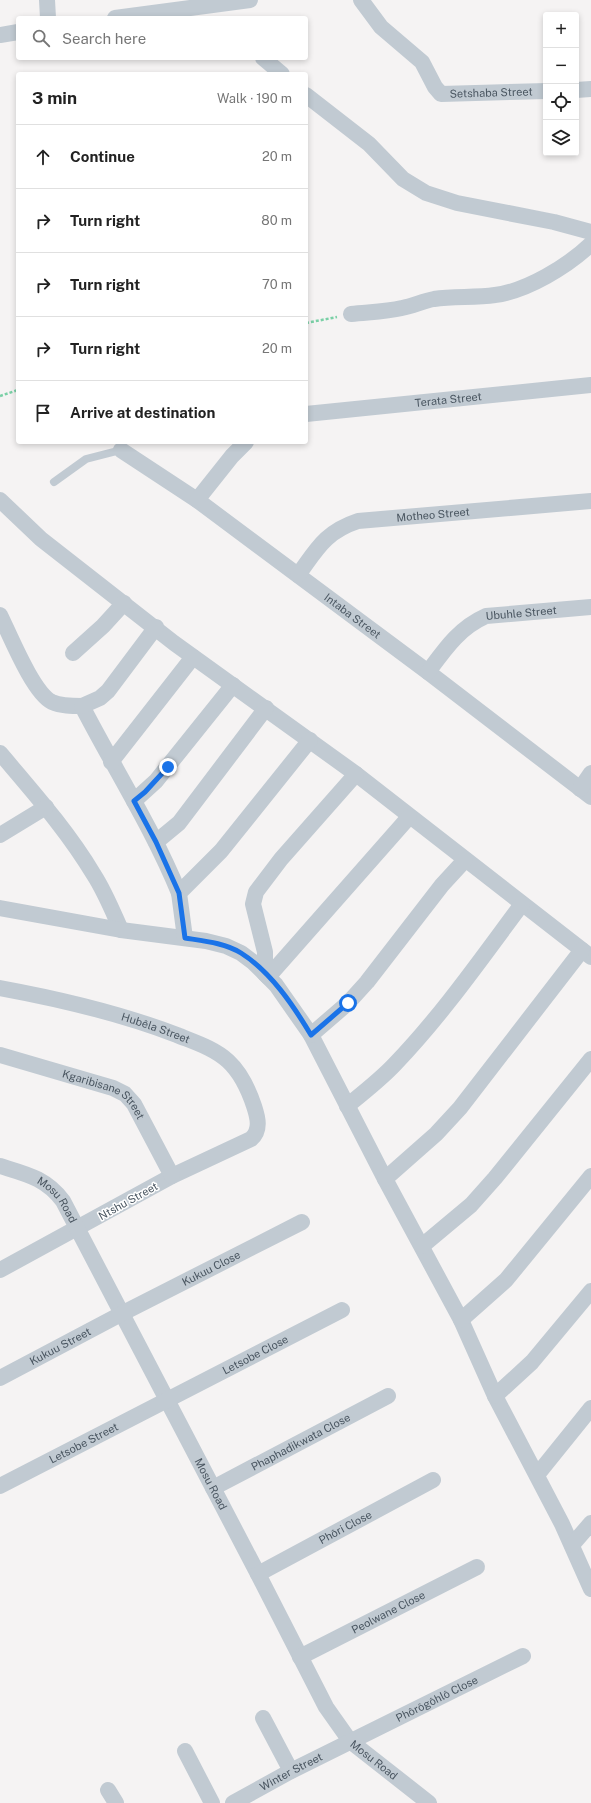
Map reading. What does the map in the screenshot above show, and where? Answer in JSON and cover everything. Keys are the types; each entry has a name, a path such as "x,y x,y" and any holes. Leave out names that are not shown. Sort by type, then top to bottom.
{"street":[{"path":"48,0 48,16"},
{"path":"123,16 168,5 199,7 250,0"},
{"name":"Setshaba Street","path":"361,0 381,27 422,62 435,87 441,94 543,91"},
{"path":"199,7 210,16"},
{"path":"0,35 16,32"},
{"path":"265,60 280,72"},
{"path":"579,90 591,89"},
{"path":"308,97 369,144 403,179 426,193 442,199 554,222 591,232"},
{"path":"351,314 402,308 434,299 477,298 509,292 552,272 579,256 591,244"},
{"name":"Terata Street","path":"308,414 591,384"},
{"path":"197,500 232,456 244,444"},
{"name":"Intaba Street","path":"120,450 197,500 428,672 586,793"},
{"path":"0,500 41,539 193,657 356,774 408,817 587,953 460,1108 436,1134 385,1179"},
{"name":"Motheo Street","path":"298,575 319,546 330,535 341,526 358,521 591,501"},
{"path":"73,653 103,626 124,603"},
{"name":"Ubuhle Street","path":"428,672 462,630 486,616 591,607"},
{"path":"0,615 30,676 43,696 59,704 82,706 100,698 108,691 156,627"},
{"path":"111,762 193,657"},
{"path":"134,801 156,781 233,685"},
{"path":"82,706 111,762 156,842 179,893 185,938"},
{"path":"156,842 179,823 266,708"},
{"path":"179,893 222,852 310,740"},
{"path":"0,753 46,807 95,876 121,930"},
{"path":"266,975 265,952 253,904 256,892 281,859 356,774"},
{"path":"586,793 591,774"},
{"path":"0,835 46,807"},
{"path":"266,975 408,817"},
{"path":"311,1035 348,1003 368,982 442,885 465,860"},
{"path":"347,1106 394,1066 415,1043 438,1016 522,904"},
{"path":"2,905 121,930 206,941 240,953 266,975 288,1000 311,1035 385,1179 461,1320 495,1396 572,1546 591,1589"},
{"name":"Hubêla Street","path":"0,988 78,1004 124,1016 164,1030 216,1052 229,1061 246,1088 257,1115 257,1134"},
{"name":"Kgaribisane Street","path":"0,1055 113,1088 126,1094 134,1104 172,1176"},
{"path":"422,1246 472,1205 496,1178 591,1059"},
{"name":"Ntshu Street","path":"0,1270 172,1176 242,1144 257,1134"},
{"name":"Mosu Road","path":"0,1166 37,1178 48,1184 63,1202 78,1228 120,1314 168,1400 326,1707 350,1742 429,1803"},
{"path":"461,1320 506,1280 591,1176"},
{"name":"Kukuu Close","path":"120,1314 302,1222"},
{"path":"495,1396 532,1362 591,1291"},
{"name":"Letsobe Close","path":"168,1400 342,1310"},
{"name":"Kukuu Street","path":"0,1378 120,1314"},
{"name":"Phaphadikwata Close","path":"213,1488 388,1396"},
{"name":"Letsobe Street","path":"0,1486 168,1400"},
{"path":"536,1475 591,1408"},
{"name":"Phôri Close","path":"258,1574 432,1480"},
{"path":"572,1546 591,1523"},
{"name":"Peolwane Close","path":"300,1657 477,1567"},
{"name":"Phôrôgôhlô Close","path":"350,1742 523,1656"},
{"path":"263,1718 291,1771"},
{"name":"Winter Street","path":"233,1803 291,1771 350,1742"},
{"path":"185,1751 212,1803"}],"lane":[{"path":"54,482 86,459 120,450"}],"path":[{"path":"308,323 351,314"},
{"path":"0,396 16,391"}],"route":[{"path":"168,767 145,792 134,801 156,842 177,887 183,910 185,938 226,946 253,962 276,985 288,1000 302,1019 311,1035 348,1003"}]}
